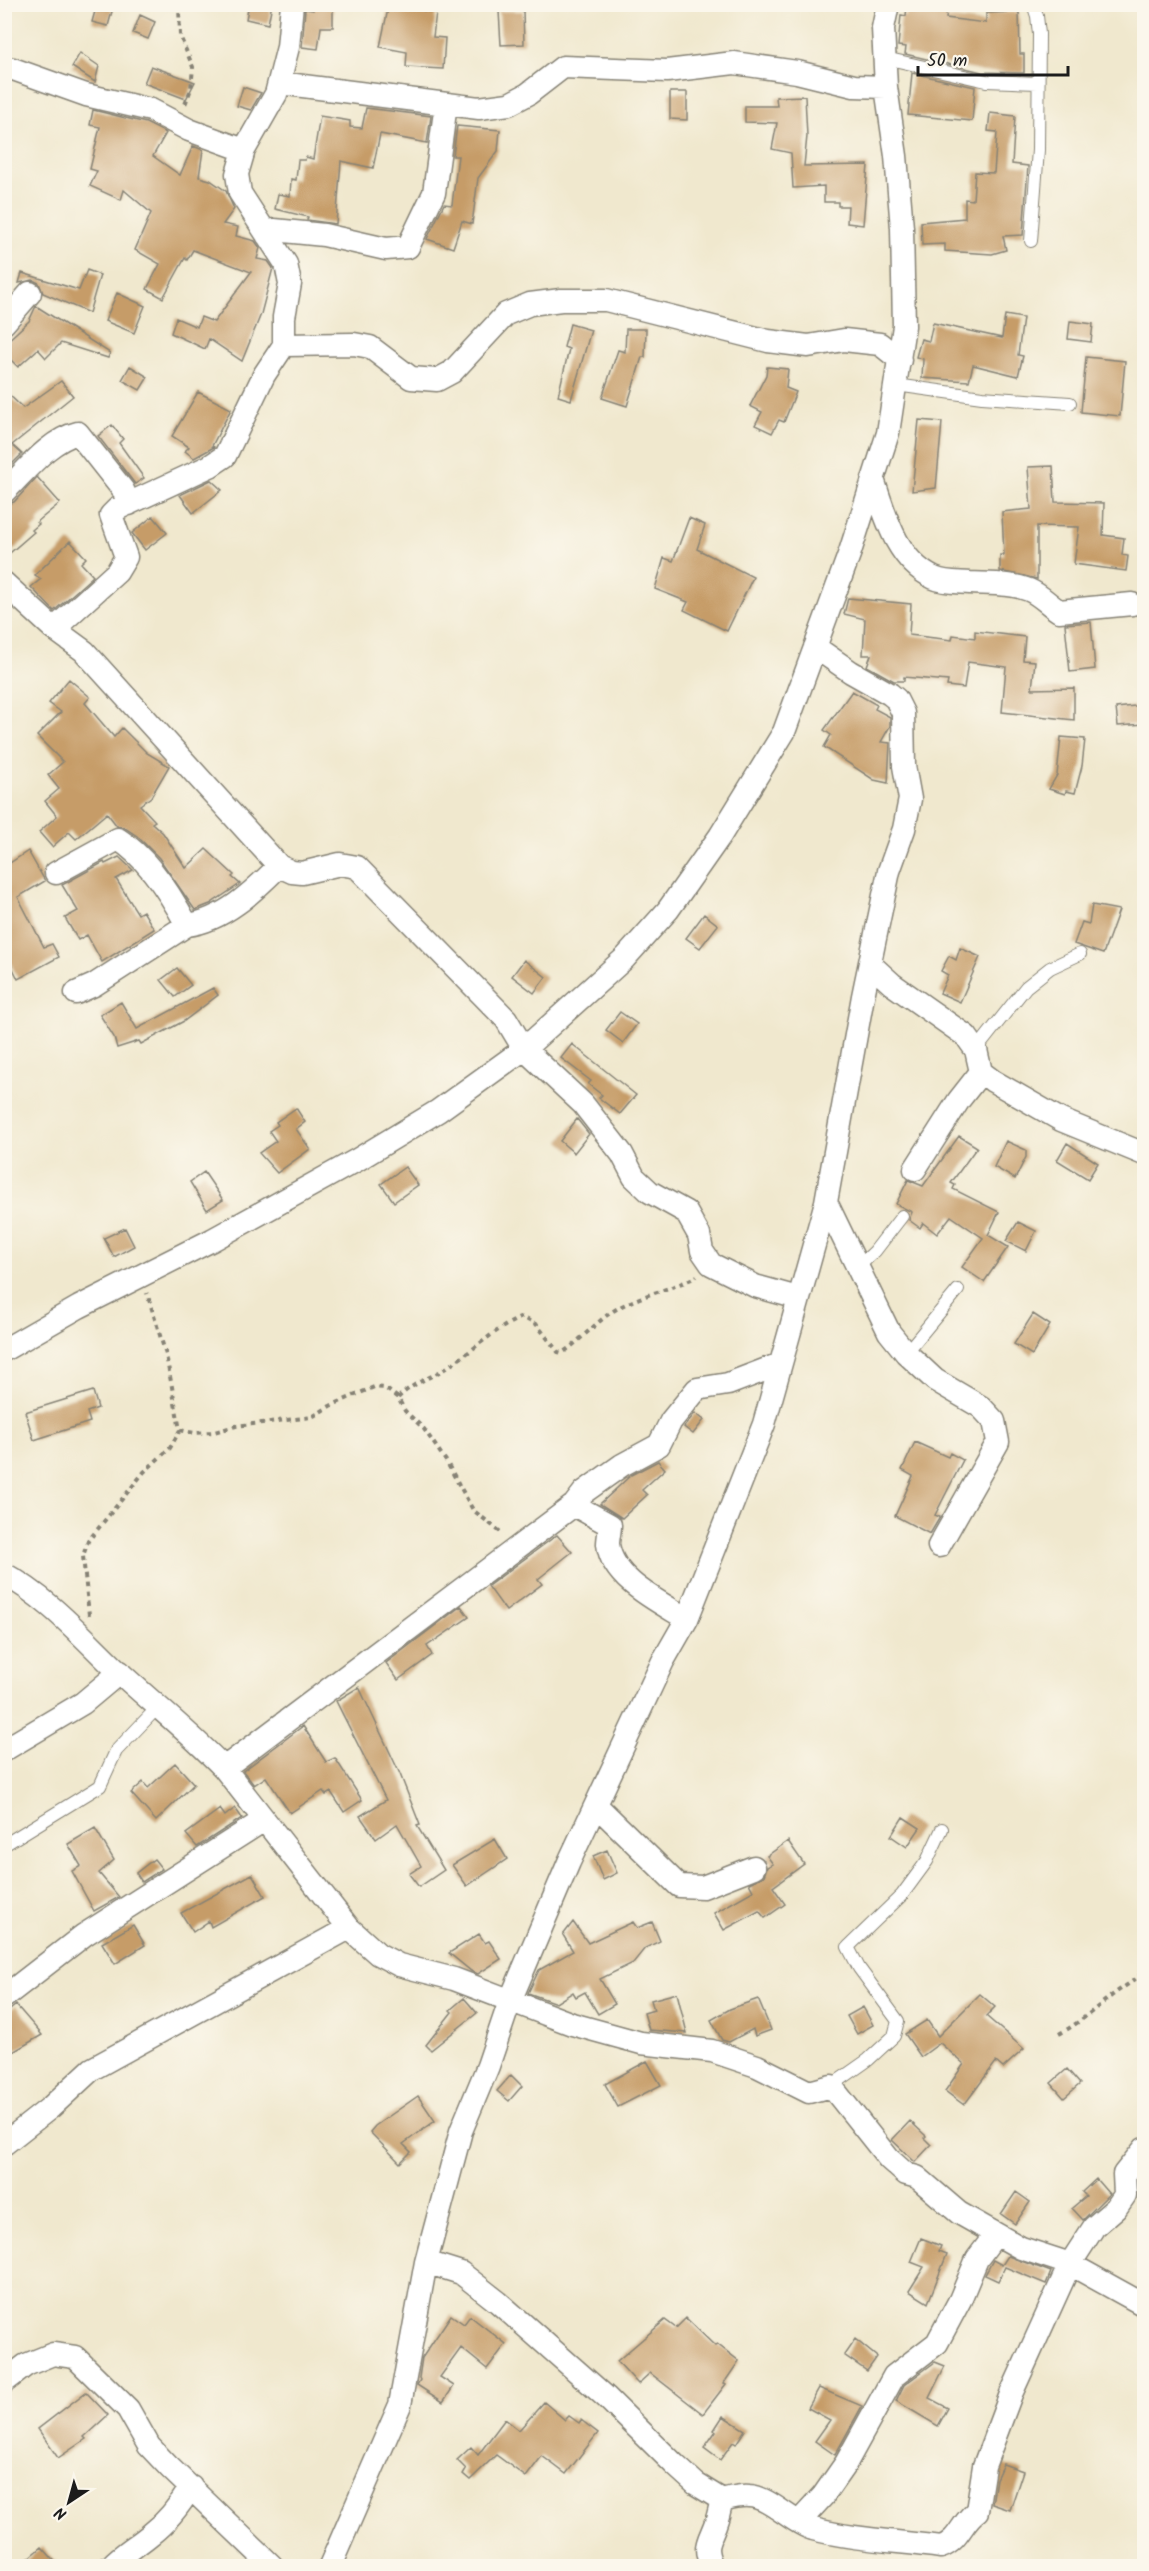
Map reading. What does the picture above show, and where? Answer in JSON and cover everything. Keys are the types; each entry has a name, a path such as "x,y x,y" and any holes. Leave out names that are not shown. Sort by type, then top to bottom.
{"street":[{"path":"54,629 117,572 126,557 111,515 225,456 264,375 284,345 284,317 290,284 286,264 240,193 237,174 244,150 276,94 288,47 292,4"},
{"path":"4,1350 140,1276 212,1240 357,1160 438,1111 524,1049 625,958 669,910 720,836 784,732 850,552 888,434 904,326 902,228 896,156 886,87 883,28 888,4"},
{"path":"279,83 479,108 509,104 528,94 563,67 667,71 734,63 797,72 854,87 886,87"},
{"path":"4,68 13,69 86,95 151,110 177,124 244,150"},
{"path":"267,235 273,230 324,235 386,249 408,247 434,193 446,104"},
{"path":"4,323 30,293"},
{"path":"284,345 354,344 370,347 411,378 437,380 452,372 506,314 530,304 561,300 606,300 768,340 808,346 844,340 880,344 900,360"},
{"path":"4,492 54,445 67,436 78,433 123,490 129,504"},
{"path":"873,479 887,522 900,547 919,567 934,578 1018,587 1041,596 1059,611 1132,604"},
{"path":"4,584 54,629 84,651 279,866 292,872 302,873 340,864 357,867 506,1019 524,1049 583,1104 622,1154 634,1177 650,1192 686,1212 699,1236 702,1251 711,1264 755,1286 798,1298"},
{"path":"330,2566 400,2405 426,2262 461,2131 488,2066 510,2001 596,1805 663,1661 687,1619 764,1424 826,1202 841,1107 889,871 904,828 910,799 904,765 903,713 896,699 815,647"},
{"path":"56,873 118,839 132,848 175,902 187,925"},
{"path":"76,993 94,985 187,925 202,923 249,895 279,866"},
{"path":"870,964 900,990 966,1036 975,1050 981,1072 1061,1120 1144,1154"},
{"path":"915,1169 959,1100 981,1072"},
{"path":"826,1202 889,1332 906,1353 935,1380 981,1407 994,1421 998,1442 939,1546"},
{"path":"224,1768 574,1505 584,1492 622,1465 659,1445 671,1421 697,1389 728,1384 780,1364"},
{"path":"574,1505 610,1525 608,1544 615,1563 637,1588 687,1619"},
{"path":"4,1574 38,1595 201,1744 224,1768 349,1928 378,1954 399,1965 454,1979 572,2024 641,2043 712,2051 757,2066 809,2092 831,2086 889,2159 906,2174 917,2177 959,2213 1021,2248 1070,2264 1144,2305"},
{"path":"4,1750 83,1703 120,1672"},
{"path":"596,1805 679,1886 703,1887 754,1867"},
{"path":"4,1997 84,1935 264,1821"},
{"path":"4,2144 51,2107 92,2069 349,1928"},
{"path":"426,2262 461,2273 498,2302 607,2398 696,2484 722,2500 750,2496 768,2503 811,2528 882,2541 941,2547 949,2544 967,2517 977,2511 984,2466 1011,2394 1070,2264 1094,2227 1116,2208 1125,2195 1124,2174 1144,2149"},
{"path":"799,2522 823,2496 846,2463 894,2376 937,2343 960,2300 977,2259 996,2235"},
{"path":"4,2382 26,2365 53,2354 75,2357 128,2409 148,2445 272,2566"},
{"path":"111,2566 121,2555 152,2534 178,2508 191,2487"},
{"path":"712,2566 706,2556 707,2541 717,2521 722,2500"}],"lane":[{"path":"1030,241 1038,150 1039,34 1033,4"},
{"path":"885,58 986,81 1038,82"},
{"path":"896,385 982,397 1070,403"},
{"path":"975,1050 1026,987 1050,968 1080,954"},
{"path":"858,1267 875,1251 902,1216"},
{"path":"906,1353 958,1290"},
{"path":"4,1845 100,1786 116,1751 158,1707"},
{"path":"831,2086 868,2061 894,2036 898,2021 859,1968 848,1947 902,1894 927,1861 942,1829"}],"path":[{"path":"177,124 191,89 193,67 180,36 179,4"},
{"path":"398,1398 415,1383 448,1368 480,1342 522,1317 537,1325 558,1353 562,1353 615,1310 638,1298 678,1286 700,1274 711,1264"},
{"path":"87,1640 90,1623 83,1556 88,1541 144,1472 170,1449 180,1430 166,1355 153,1309 140,1276"},
{"path":"180,1430 194,1433 214,1432 236,1426 312,1417 330,1406 374,1387 385,1388 398,1398 405,1411 424,1429 446,1461 473,1510 512,1540 522,1544"},
{"path":"1059,2034 1077,2025 1112,1995 1133,1982 1144,1970"}],"building":[{"path":"97,4 114,4 108,26 92,22"},
{"path":"249,4 272,4 268,24 246,19"},
{"path":"313,4 333,4 333,27 321,27 318,49 302,47 305,9 313,10"},
{"path":"389,4 425,6 424,11 436,12 433,37 445,38 443,69 406,67 407,52 380,47"},
{"path":"907,5 947,9 946,18 986,23 986,13 1019,12 1020,54 1024,54 1024,73 982,72 905,54 906,47 898,46 901,15 906,16"},
{"path":"499,11 523,11 524,44 501,45"},
{"path":"140,15 155,22 148,39 133,33"},
{"path":"80,53 99,66 95,82 72,67"},
{"path":"151,66 195,82 186,99 144,83"},
{"path":"912,73 975,87 972,121 908,115"},
{"path":"243,87 261,93 251,110 237,106"},
{"path":"670,92 687,92 687,120 670,119"},
{"path":"805,96 807,136 804,166 868,165 863,225 847,223 848,206 838,206 838,202 824,202 824,186 793,188 791,153 772,149 777,123 745,122 745,106 777,106 776,97"},
{"path":"366,108 431,116 427,143 380,134 373,168 341,161 336,224 307,220 308,217 275,209 278,194 290,196 291,179 296,180 298,160 305,160 306,157 313,159 320,116 350,121 350,127 362,128"},
{"path":"93,110 146,123 166,133 153,156 180,175 193,146 203,150 199,177 210,180 226,191 234,209 223,224 238,227 236,236 255,241 260,248 257,259 268,261 273,268 261,314 242,361 209,339 205,349 171,333 176,318 197,327 201,317 214,322 251,272 193,250 187,260 185,258 163,298 147,289 160,264 135,250 151,213 124,190 121,200 90,186 97,171 90,169 100,127 90,125"},
{"path":"990,113 1015,116 1012,164 1028,166 1023,235 1003,236 1006,250 992,254 945,251 945,244 922,245 921,222 965,218 965,199 973,200 975,172 994,173 997,132 988,131"},
{"path":"457,126 500,130 498,151 478,178 472,224 462,221 453,248 427,239 444,204 452,205 458,156 453,156"},
{"path":"87,270 100,275 89,313 43,293 39,283 33,280 19,283 22,273 79,290"},
{"path":"117,293 145,306 134,333 105,321"},
{"path":"36,306 110,353 108,358 61,343 46,358 38,349 18,367 4,353 4,344 29,321"},
{"path":"1005,315 1023,318 1018,355 1023,356 1018,376 973,365 969,381 922,378 923,359 916,357 921,339 929,341 933,323 1002,338"},
{"path":"1070,321 1093,324 1091,342 1068,339"},
{"path":"570,324 591,330 571,400 558,396 569,349 564,347"},
{"path":"626,329 646,329 645,357 642,357 627,406 602,398 618,350 625,352"},
{"path":"1086,357 1125,361 1120,416 1081,412"},
{"path":"130,366 148,377 140,390 122,380"},
{"path":"767,367 788,369 786,388 796,392 784,422 779,420 772,433 755,425 762,412 750,406 766,375"},
{"path":"61,381 73,396 12,445 22,454 4,472 4,390 23,408"},
{"path":"198,392 231,409 212,446 214,447 194,458 185,451 189,447 172,436"},
{"path":"919,420 942,422 936,488 912,491"},
{"path":"112,425 123,439 119,443 144,478 135,484 98,436"},
{"path":"1053,466 1055,502 1104,503 1103,535 1124,538 1122,555 1128,556 1126,571 1074,564 1079,527 1037,526 1037,579 1000,571 1000,555 1004,555 1002,512 1031,509 1028,467"},
{"path":"37,477 60,503 37,522 39,524 32,530 34,532 4,558 4,505 14,502"},
{"path":"211,480 222,490 193,513 180,495"},
{"path":"153,516 167,533 145,550 132,533"},
{"path":"689,518 705,525 697,549 753,577 727,631 684,610 688,602 655,589 664,558 673,561"},
{"path":"70,541 86,558 81,563 93,576 54,611 31,587 41,579 35,575"},
{"path":"848,598 911,604 909,635 952,640 953,635 975,638 975,631 1025,637 1023,660 1035,661 1032,689 1074,688 1074,720 1002,712 1006,667 968,662 964,688 947,686 948,681 904,677 904,681 894,681 867,666 871,655 863,655 865,619 844,614"},
{"path":"1091,622 1095,669 1070,672 1065,624"},
{"path":"69,679 90,697 85,703 114,737 122,728 147,753 169,766 151,797 140,805 155,821 152,823 163,833 186,868 206,849 234,875 232,877 240,884 210,904 195,910 159,858 137,836 117,826 107,813 76,839 69,832 52,847 39,832 57,816 45,801 59,789 48,775 63,762 37,736 61,712 49,703"},
{"path":"852,691 877,705 875,709 890,717 890,726 881,742 890,743 888,783 874,780 824,747 831,735 824,730"},
{"path":"1144,705 1144,724 1118,726 1116,708"},
{"path":"1061,737 1085,739 1082,766 1075,793 1066,791 1065,794 1049,789 1057,775"},
{"path":"28,851 45,881 18,897 44,947 52,944 59,957 18,979 4,950 4,867"},
{"path":"119,857 133,870 116,879 138,914 143,911 154,929 102,962 87,935 78,940 65,918 78,911 62,885 104,862 105,864"},
{"path":"1092,905 1119,910 1103,954 1074,944 1082,922 1089,924"},
{"path":"704,914 718,925 700,948 686,938"},
{"path":"960,948 980,957 960,1002 940,993 948,975 941,971 949,956 956,960"},
{"path":"524,960 546,977 534,993 512,976"},
{"path":"177,968 191,985 175,997 161,980"},
{"path":"213,988 218,995 184,1021 141,1044 139,1041 117,1048 114,1037 100,1015 121,1002 137,1029"},
{"path":"620,1012 637,1024 623,1043 606,1030"},
{"path":"572,1044 636,1095 620,1114 599,1098 602,1095 588,1084 591,1081 561,1058"},
{"path":"296,1108 305,1122 296,1129 310,1149 277,1173 259,1153 276,1141 269,1131 278,1125 276,1122"},
{"path":"577,1119 589,1134 574,1153 560,1141"},
{"path":"959,1136 977,1147 951,1183 955,1185 953,1189 999,1212 988,1235 1008,1247 984,1282 962,1267 983,1238 951,1216 937,1234 923,1223 920,1228 909,1220 912,1212 896,1204 908,1180 923,1186"},
{"path":"1006,1141 1026,1150 1026,1157 1015,1179 994,1167"},
{"path":"1067,1143 1098,1163 1088,1179 1057,1160"},
{"path":"405,1167 418,1185 394,1202 381,1184"},
{"path":"204,1172 223,1200 207,1210 190,1182"},
{"path":"1018,1222 1036,1231 1026,1251 1006,1241"},
{"path":"125,1228 134,1246 114,1257 104,1238"},
{"path":"1033,1314 1050,1325 1032,1355 1014,1344"},
{"path":"93,1391 98,1408 87,1412 90,1422 34,1440 25,1412"},
{"path":"695,1413 704,1420 693,1434 684,1427"},
{"path":"915,1442 948,1457 950,1453 963,1460 935,1515 940,1517 930,1534 895,1516 913,1476 902,1470"},
{"path":"658,1461 665,1469 642,1490 647,1495 622,1518 600,1504 631,1475"},
{"path":"557,1535 572,1552 538,1579 542,1584 506,1611 488,1586"},
{"path":"461,1606 469,1617 427,1646 432,1655 398,1680 386,1663"},
{"path":"359,1687 400,1774 420,1825 417,1826 444,1870 419,1887 409,1874 421,1866 397,1824 376,1839 360,1816 386,1800 336,1701"},
{"path":"303,1726 326,1762 335,1758 362,1800 344,1812 331,1792 326,1795 323,1791 290,1813 266,1777 254,1785 243,1771"},
{"path":"175,1763 194,1784 156,1821 131,1793 143,1782 148,1788"},
{"path":"235,1808 242,1818 197,1847 186,1834 220,1809 225,1816"},
{"path":"903,1817 920,1828 907,1847 891,1836"},
{"path":"95,1828 114,1860 99,1873 119,1897 94,1911 72,1871 81,1866 68,1844"},
{"path":"495,1839 507,1859 467,1886 452,1865"},
{"path":"788,1841 804,1864 773,1887 785,1904 765,1918 759,1911 724,1930 714,1913 753,1891 749,1883 764,1876 767,1867 773,1864 767,1856"},
{"path":"607,1850 617,1873 603,1880 593,1856"},
{"path":"154,1859 162,1869 142,1882 136,1873"},
{"path":"252,1874 265,1896 211,1927 209,1921 193,1932 181,1913"},
{"path":"573,1922 588,1943 633,1922 637,1928 652,1922 660,1941 645,1948 633,1963 600,1979 615,2004 598,2014 585,1992 576,1997 573,1992 556,2003 528,1993 539,1970 573,1951 563,1935"},
{"path":"133,1925 145,1945 115,1964 102,1943"},
{"path":"479,1934 485,1943 489,1941 501,1959 478,1974 449,1953"},
{"path":"677,1993 687,2033 649,2030 644,2013 654,2010 651,2000"},
{"path":"980,1994 995,2007 986,2016 1024,2049 1003,2068 996,2062 964,2105 945,2091 964,2064 940,2043 921,2057 905,2034 927,2020 938,2036"},
{"path":"464,1998 477,2013 431,2050 426,2045 452,2012 450,2010"},
{"path":"758,1999 771,2030 755,2036 753,2029 729,2042 722,2040 711,2020 730,2009"},
{"path":"16,2005 42,2035 13,2052 4,2041 4,2015"},
{"path":"863,2007 873,2025 857,2034 847,2016"},
{"path":"647,2061 661,2085 618,2107 605,2084"},
{"path":"1067,2069 1080,2084 1064,2098 1051,2083"},
{"path":"511,2075 522,2086 509,2101 497,2091"},
{"path":"418,2096 435,2121 403,2144 411,2152 400,2163 370,2132"},
{"path":"910,2121 926,2136 924,2138 931,2145 915,2162 892,2140"},
{"path":"1144,2170 1144,2202 1138,2196 1138,2178"},
{"path":"1096,2179 1109,2194 1083,2220 1072,2208 1086,2196 1082,2192"},
{"path":"1016,2192 1030,2202 1015,2224 1001,2214"},
{"path":"921,2238 941,2246 939,2251 947,2254 928,2303 909,2291 924,2267 911,2262"},
{"path":"1008,2256 1051,2272 1046,2284 1005,2267 998,2281 985,2275 993,2260 1002,2265"},
{"path":"451,2315 464,2324 470,2316 506,2344 487,2369 461,2348 440,2377 454,2386 443,2402 417,2385 420,2380 422,2358"},
{"path":"686,2318 715,2346 717,2344 739,2361 724,2383 726,2384 703,2414 650,2373 638,2384 617,2361 665,2320 676,2328"},
{"path":"855,2339 877,2357 867,2371 844,2355"},
{"path":"935,2362 945,2366 929,2398 948,2408 938,2426 896,2401 904,2385"},
{"path":"819,2388 862,2406 835,2455 815,2441 830,2420 808,2408"},
{"path":"86,2392 108,2415 84,2437 86,2439 58,2458 38,2429"},
{"path":"544,2402 565,2420 569,2416 579,2423 581,2420 598,2433 566,2474 542,2456 526,2477 496,2455 470,2480 463,2474 466,2469 457,2460 471,2447 478,2455 505,2419 519,2430"},
{"path":"723,2416 745,2430 736,2444 733,2442 720,2460 704,2448"},
{"path":"1003,2464 1023,2471 1010,2510 992,2504 996,2479"},
{"path":"42,2547 59,2566 20,2566"}]}
